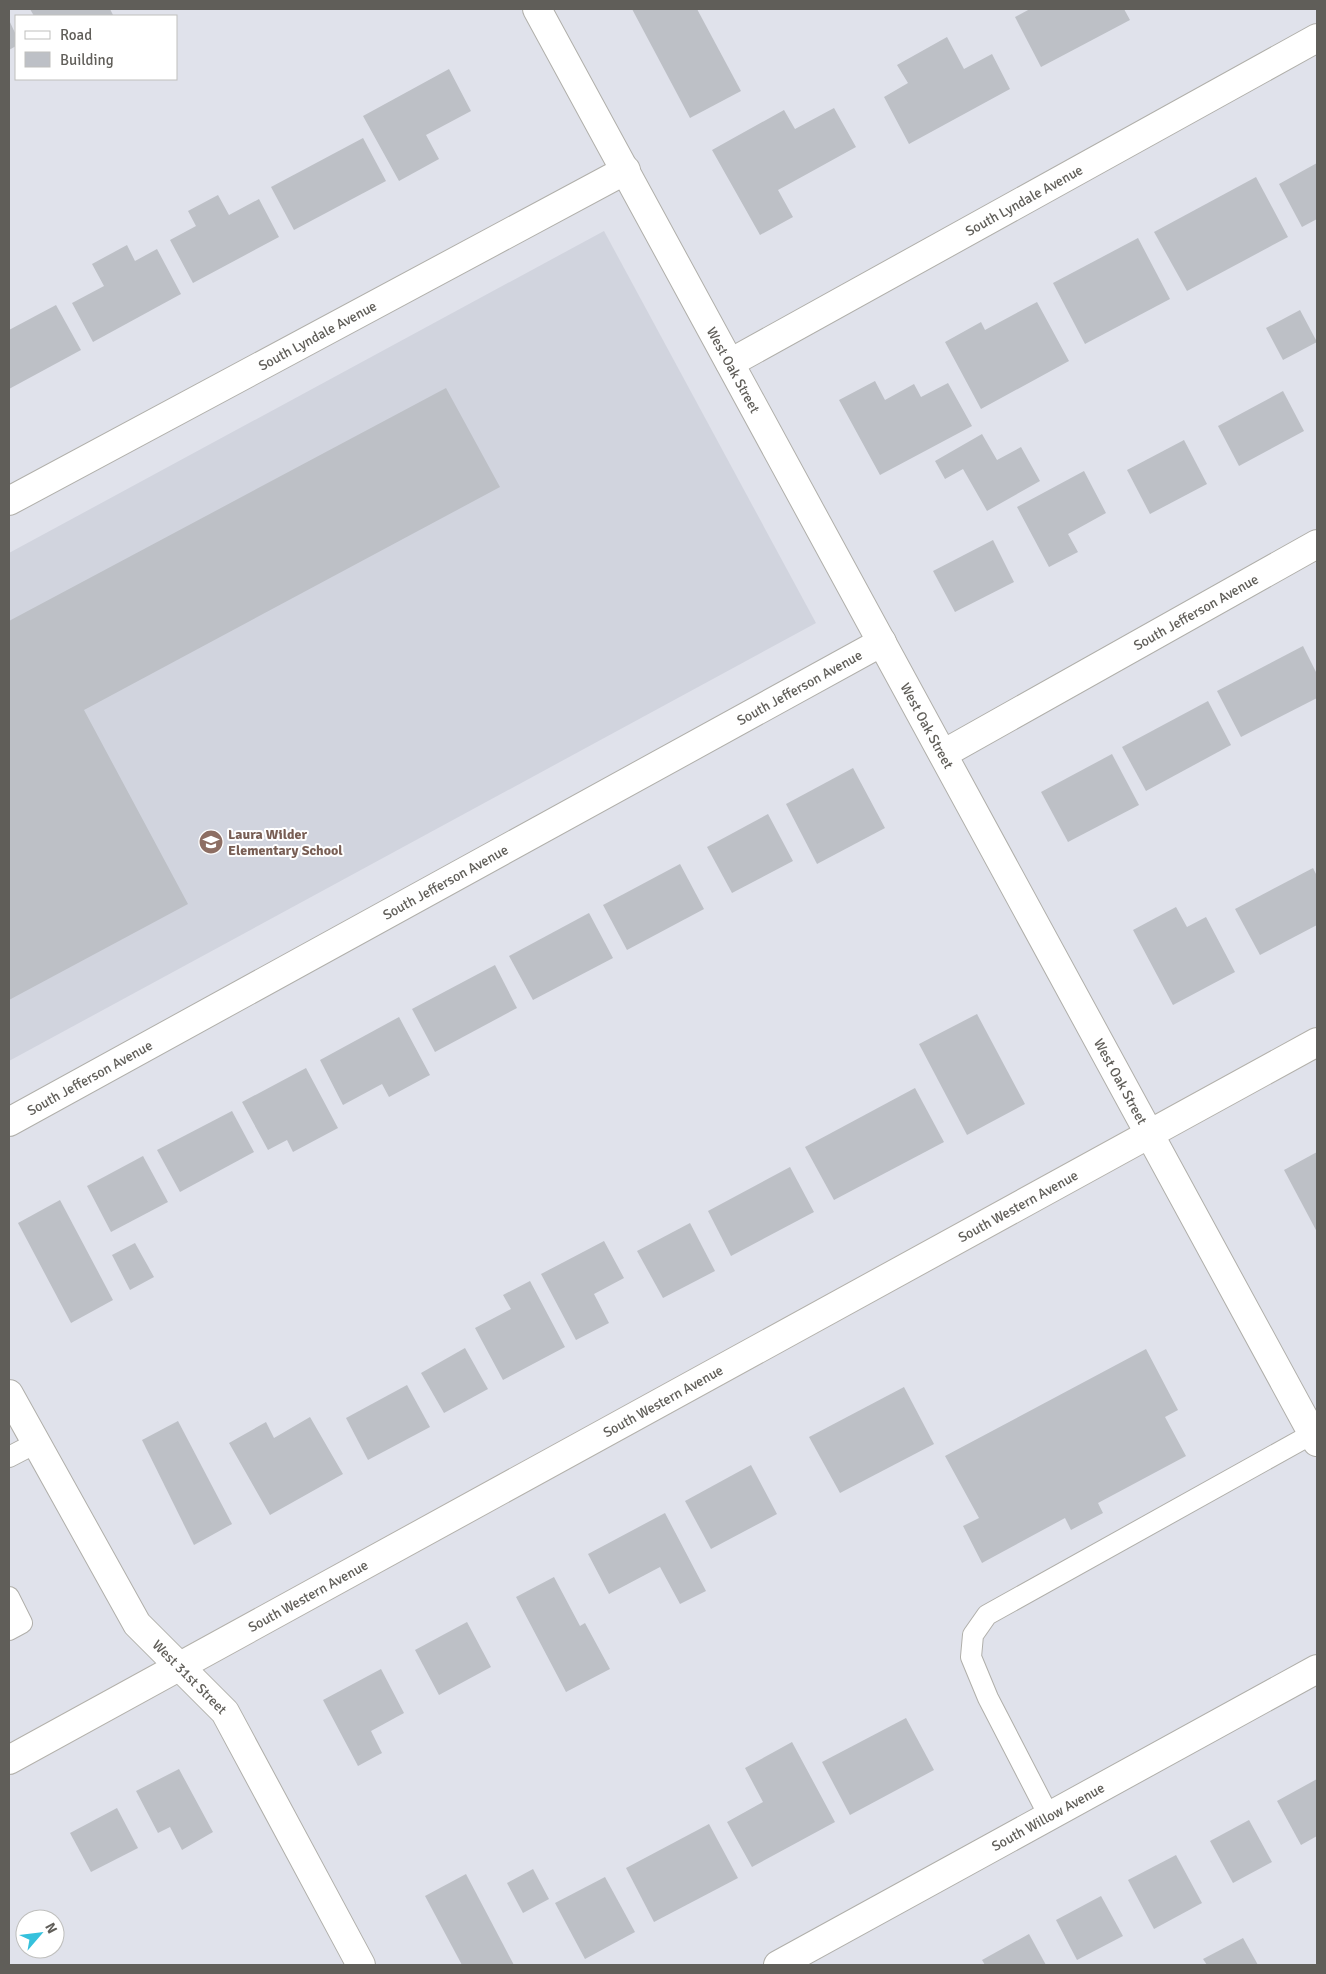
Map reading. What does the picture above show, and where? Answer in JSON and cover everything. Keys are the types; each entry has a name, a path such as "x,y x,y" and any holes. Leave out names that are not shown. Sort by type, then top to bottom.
{"street":[{"name":"West Oak Street","path":"537,9 1315,1438"},
{"name":"South Lyndale Avenue","path":"730,363 1317,38"},
{"name":"South Lyndale Avenue","path":"9,501 626,170"},
{"name":"South Jefferson Avenue","path":"943,754 1317,544"},
{"name":"South Jefferson Avenue","path":"9,1122 882,642"},
{"name":"South Western Avenue","path":"9,1760 1317,1042"},
{"name":"West 31st Street","path":"9,1394 136,1624 225,1712 361,1965"},
{"name":"South Willow Avenue","path":"778,1965 1317,1669"}],"lane":[{"path":"1049,1816 988,1698 971,1657 973,1635 982,1622 987,1615 995,1610 1315,1438"},
{"path":"9,1457 36,1443"},
{"path":"9,1597 22,1623 9,1630"}],"shaded area":[{"name":"Laura Wilder Elementary School","path":"604,231 816,623 9,1061 9,553"}],"building":[{"path":"30,9 110,9 113,15 33,15"},
{"path":"632,9 697,9 741,91 690,118"},
{"path":"1030,9 1124,9 1130,20 1041,67 1015,17"},
{"path":"9,20 15,33 15,47 9,50"},
{"path":"947,37 964,69 992,54 1010,89 909,144 884,97 908,83 897,65"},
{"path":"449,69 471,111 426,135 439,159 399,181 363,116"},
{"path":"834,108 856,147 778,190 793,217 760,235 712,150 784,110 795,129"},
{"path":"363,138 386,181 294,230 271,187"},
{"path":"1317,163 1317,219 1302,227 1279,184"},
{"path":"1256,177 1288,237 1187,291 1154,232"},
{"path":"218,195 229,215 259,199 279,237 193,283 170,240 196,226 188,211"},
{"path":"1138,238 1170,299 1085,344 1053,283"},
{"path":"127,245 135,261 157,249 181,294 93,342 72,303 104,286 92,264"},
{"path":"1037,302 1069,361 981,409 945,342 981,322 985,330"},
{"path":"56,305 81,350 9,389 9,330"},
{"path":"1300,310 1317,342 1283,360 1266,328"},
{"path":"875,381 885,400 914,384 921,397 948,383 972,426 880,475 839,400"},
{"path":"446,388 500,487 84,710 188,904 9,1000 9,621"},
{"path":"1283,391 1304,431 1239,466 1218,426"},
{"path":"982,434 997,460 1021,447 1040,481 987,511 963,469 945,479 935,461"},
{"path":"1184,440 1207,484 1150,514 1127,470"},
{"path":"1084,471 1106,513 1068,534 1078,552 1049,567 1017,507"},
{"path":"993,540 1014,582 955,612 933,571"},
{"path":"1303,646 1317,674 1317,698 1241,737 1217,691"},
{"path":"1208,701 1231,745 1146,791 1122,747"},
{"path":"1112,754 1139,805 1068,842 1041,792"},
{"path":"853,768 885,828 817,864 786,804"},
{"path":"768,814 793,861 732,893 707,847"},
{"path":"680,864 704,909 627,950 603,905"},
{"path":"1313,868 1317,876 1317,925 1260,955 1235,909"},
{"path":"1176,907 1187,927 1206,917 1235,972 1173,1005 1133,930"},
{"path":"589,913 613,958 533,1000 509,956"},
{"path":"495,965 517,1008 435,1052 412,1009"},
{"path":"977,1014 1025,1104 967,1135 919,1044"},
{"path":"399,1017 430,1075 389,1097 382,1084 343,1105 320,1060"},
{"path":"306,1068 338,1128 293,1152 287,1140 268,1150 242,1102"},
{"path":"915,1088 944,1142 834,1200 805,1147"},
{"path":"232,1111 254,1152 180,1192 157,1150"},
{"path":"1317,1152 1317,1232 1284,1170"},
{"path":"143,1156 168,1202 111,1232 87,1186"},
{"path":"790,1167 814,1212 731,1256 708,1211"},
{"path":"60,1200 113,1300 71,1323 18,1223"},
{"path":"690,1223 715,1271 663,1298 637,1251"},
{"path":"604,1241 624,1278 594,1294 609,1323 576,1340 541,1274"},
{"path":"135,1243 154,1277 130,1290 112,1255"},
{"path":"530,1281 565,1347 503,1380 475,1328 511,1309 503,1295"},
{"path":"465,1348 488,1389 444,1413 421,1373"},
{"path":"1146,1349 1178,1410 1165,1417 1186,1456 1098,1503 1103,1513 1071,1530 1065,1518 982,1563 963,1526 979,1518 945,1456"},
{"path":"407,1385 430,1427 368,1460 346,1418"},
{"path":"904,1387 934,1444 840,1493 809,1437"},
{"path":"310,1417 343,1474 270,1515 229,1443 266,1422 274,1438"},
{"path":"178,1421 232,1524 194,1545 142,1440"},
{"path":"751,1465 777,1514 711,1549 685,1501"},
{"path":"665,1513 706,1591 680,1604 660,1567 609,1594 588,1554"},
{"path":"554,1577 580,1626 585,1623 610,1669 566,1692 516,1597"},
{"path":"467,1622 491,1667 439,1695 415,1650"},
{"path":"381,1669 404,1713 371,1731 382,1753 358,1766 323,1700"},
{"path":"906,1718 934,1770 850,1815 822,1762"},
{"path":"792,1742 835,1822 752,1867 727,1822 763,1802 745,1768"},
{"path":"179,1769 213,1832 182,1850 170,1827 158,1833 136,1791"},
{"path":"1317,1779 1317,1836 1301,1845 1277,1801"},
{"path":"117,1808 138,1848 91,1872 70,1833"},
{"path":"1249,1820 1272,1862 1233,1883 1210,1841"},
{"path":"709,1824 738,1878 654,1922 626,1868"},
{"path":"1176,1855 1202,1903 1154,1929 1128,1880"},
{"path":"533,1869 549,1899 523,1913 507,1883"},
{"path":"466,1874 514,1965 462,1965 425,1896"},
{"path":"605,1877 635,1932 585,1959 555,1903"},
{"path":"1101,1896 1123,1936 1077,1960 1056,1920"},
{"path":"1029,1934 1046,1965 985,1965 982,1960"},
{"path":"1243,1938 1258,1965 1207,1965 1203,1959"}],"place":[{"name":"Laura Wilder Elementary School","path":"211,842"}]}
